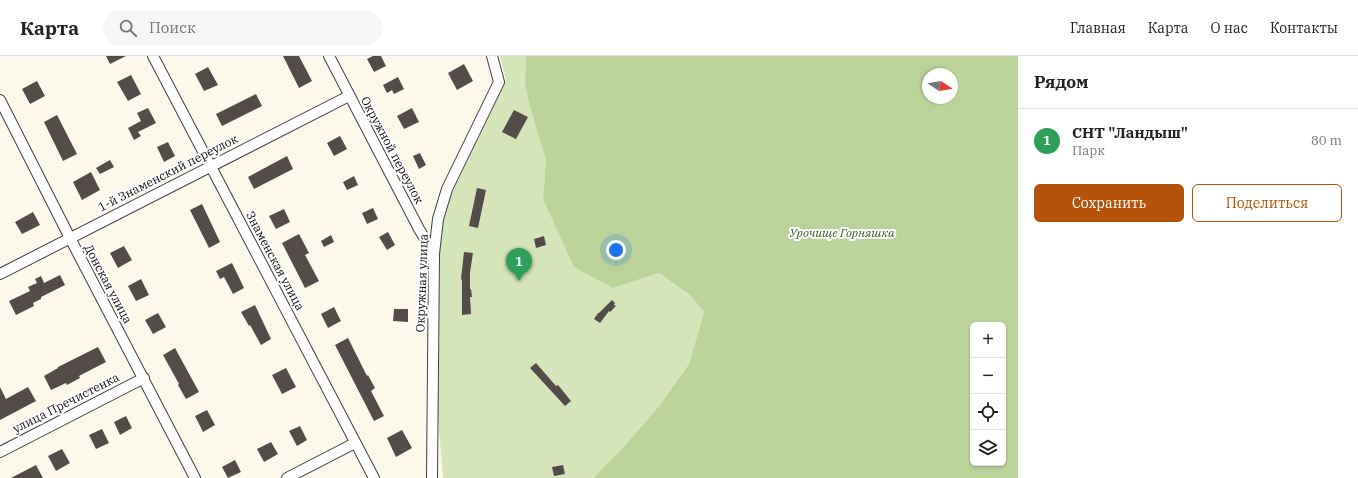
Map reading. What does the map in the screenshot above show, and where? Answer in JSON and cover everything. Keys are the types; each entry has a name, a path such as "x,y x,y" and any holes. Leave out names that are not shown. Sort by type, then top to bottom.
{"street":[{"name":"Знаменская улица","path":"153,56 374,478"},
{"name":"Окружной переулок","path":"329,56 419,229 434,254"},
{"name":"Окружная улица","path":"432,478 434,254 438,219 447,189 499,82 492,56"},
{"name":"1-й Знаменский переулок","path":"0,274 349,96"},
{"name":"Донская улица","path":"0,100 195,478"},
{"name":"улица Пречистенка","path":"0,452 144,378"},
{"path":"287,478 355,443"}],"green space":[{"path":"500,56 526,56 525,82 546,160 543,199 557,229 613,288 659,273 690,295 704,312 689,364 659,406 621,450 593,478 443,478 438,416 440,236 448,201 506,80"},
{"name":"Урочище Горняшка","path":"526,56 1018,56 1018,478 593,478 621,450 659,406 689,364 704,312 690,295 659,273 613,288 574,267 543,199 546,160 529,103 525,82"}],"building":[{"path":"106,56 126,56 110,64"},
{"path":"283,56 299,56 312,81 299,88"},
{"path":"373,56 381,56 386,66 374,72 367,59"},
{"path":"464,64 473,81 457,90 448,73"},
{"path":"208,67 218,85 204,91 195,74"},
{"path":"131,75 141,94 128,101 117,82"},
{"path":"398,77 404,89 394,94 392,90 387,93 383,85"},
{"path":"37,81 45,96 30,104 22,89"},
{"path":"256,94 262,106 222,126 216,114"},
{"path":"148,108 156,123 138,132 141,136 134,140 128,128 141,121 137,113"},
{"path":"412,108 419,122 404,129 397,116"},
{"path":"514,110 528,117 516,139 502,132"},
{"path":"57,115 77,154 63,161 44,122"},
{"path":"340,136 347,149 334,156 327,143"},
{"path":"168,142 175,156 164,162 157,147"},
{"path":"420,153 426,165 419,169 413,156"},
{"path":"287,156 293,169 254,189 248,177"},
{"path":"110,160 114,167 100,174 96,168"},
{"path":"91,172 100,190 82,200 73,182"},
{"path":"354,176 358,185 347,190 343,182"},
{"path":"477,188 486,190 478,228 469,226"},
{"path":"202,204 220,242 209,248 190,210"},
{"path":"373,208 378,219 367,224 362,213"},
{"path":"284,209 290,222 276,229 269,216"},
{"path":"33,212 40,225 22,234 15,222"},
{"path":"388,232 395,245 387,250 379,237"},
{"path":"299,234 309,253 305,255 319,281 305,288 282,243"},
{"path":"331,235 334,242 324,247 321,241"},
{"path":"544,236 546,245 536,248 534,239"},
{"path":"124,246 132,260 118,268 110,253"},
{"path":"464,252 473,253 470,272 470,289 472,297 470,297 471,314 462,315 461,279"},
{"path":"232,263 244,288 233,294 224,277 220,279 216,271"},
{"path":"60,275 65,285 41,297 41,299 33,303 34,306 16,315 9,301 30,291 28,287 37,283 35,279 41,276 44,283"},
{"path":"141,279 149,295 136,301 128,286"},
{"path":"612,300 616,306 610,312 609,311 600,323 594,319 598,313"},
{"path":"255,305 271,339 261,345 241,312"},
{"path":"334,307 341,321 328,328 321,314"},
{"path":"394,309 408,309 408,322 393,321"},
{"path":"158,313 166,327 153,334 145,320"},
{"path":"348,338 367,376 368,375 375,388 371,391 384,416 374,421 335,345"},
{"path":"98,347 106,362 79,376 80,378 67,385 66,383 51,390 44,376 58,367"},
{"path":"175,348 199,392 186,399 163,355"},
{"path":"536,363 556,386 558,385 571,401 565,406 530,368"},
{"path":"286,368 296,387 282,394 272,375"},
{"path":"0,387 6,399 28,387 36,401 0,420"},
{"path":"207,410 215,425 203,432 195,416"},
{"path":"126,416 132,428 120,435 114,422"},
{"path":"300,426 307,440 297,446 289,431"},
{"path":"102,429 109,443 96,449 89,435"},
{"path":"402,430 412,448 396,457 387,438"},
{"path":"271,442 278,454 264,462 257,449"},
{"path":"62,449 70,463 56,471 48,456"},
{"path":"235,460 241,472 228,478 222,467"},
{"path":"36,465 43,478 11,478"},
{"path":"563,465 565,474 554,476 552,467"}],"place":[{"name":"СНТ \"Ландыш\"","path":"519,281"}]}
